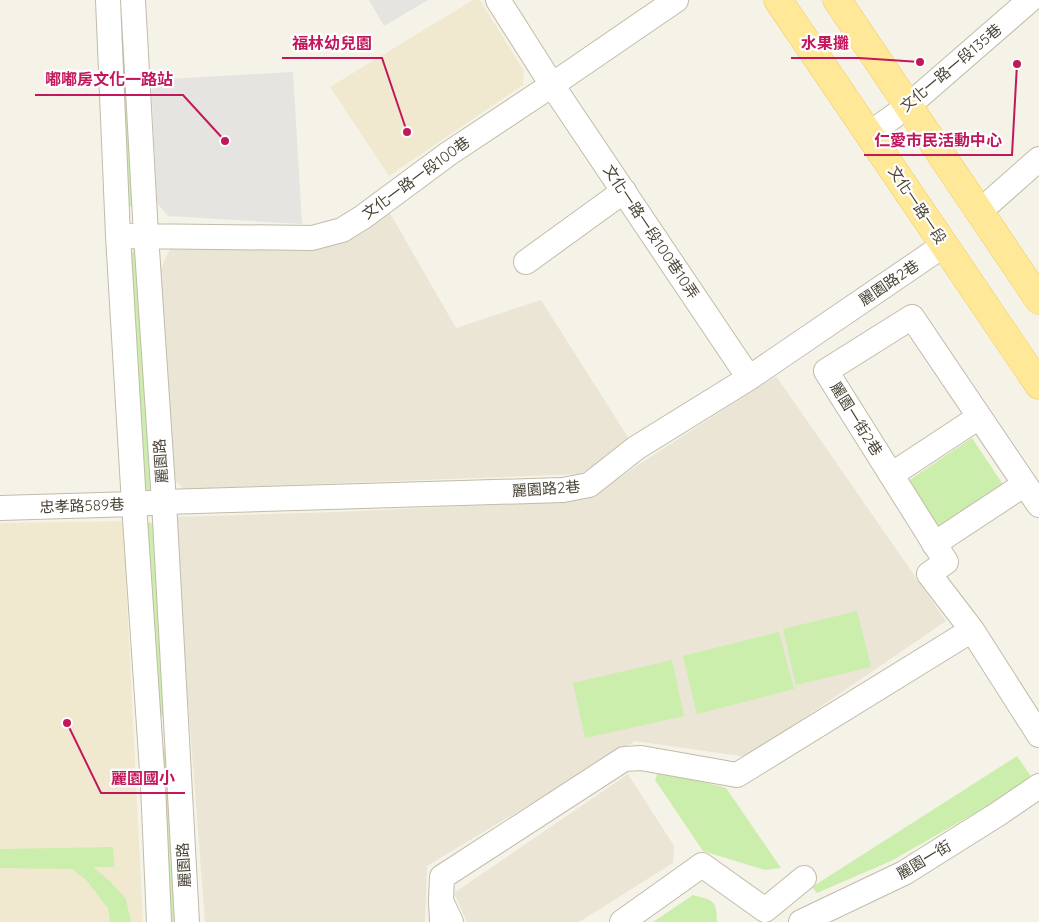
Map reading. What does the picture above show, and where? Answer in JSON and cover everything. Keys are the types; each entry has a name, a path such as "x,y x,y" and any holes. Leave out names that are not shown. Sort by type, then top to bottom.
{"main road":[{"name":"文化一路一段","path":"778,0 1039,385"},
{"path":"837,0 1039,300"}],"street":[{"name":"麗園路","path":"108,0 118,236 153,784 159,922"},
{"name":"麗園路","path":"134,0 146,235 164,502 187,922"},
{"name":"文化一路一段100巷10弄","path":"498,0 552,85 750,378"},
{"name":"文化一路一段100巷","path":"118,236 312,238 342,230 363,217 448,154 676,0"},
{"name":"文化一路一段135巷","path":"869,134 908,106 1030,0"},
{"path":"979,212 1039,159"},
{"path":"526,262 624,191"},
{"name":"麗園路2巷","path":"164,502 563,490 589,485 636,448 750,378 944,245"},
{"name":"麗園一街2巷","path":"1039,505 912,317 826,370 946,562 929,574 972,630 1039,735"},
{"path":"891,475 980,417"},
{"path":"934,544 1025,484"},
{"name":"忠孝路589巷","path":"0,508 164,502"},
{"path":"445,915 442,877 624,759 641,758 737,774 972,630"},
{"name":"麗園一街","path":"801,922 904,873 1039,786"},
{"path":"622,922 702,864 765,910 804,878"}],"shaded area":[{"path":"369,0 428,0 384,26"},
{"path":"473,0 480,0 524,71 523,85 389,176 330,87"},
{"path":"293,72 302,224 168,216 157,203 151,80"},
{"path":"390,213 456,328 541,300 631,442 580,474 184,489 170,475 158,275 171,247 329,245"},
{"path":"776,376 946,621 747,757 635,741 427,866 425,922 205,922 174,517 531,503 592,497"},
{"path":"123,521 143,922 0,922 0,523"},
{"path":"628,774 674,846 673,863 579,922 467,922 454,893"}],"green space":[{"path":"117,0 126,0 137,204 131,207 126,203"},
{"path":"134,250 139,255 154,489 149,492 143,488 129,256"},
{"path":"972,438 1004,486 937,531 905,483"},
{"path":"146,522 151,523 155,528 164,690 163,715 157,718"},
{"path":"857,611 871,667 796,685 783,629"},
{"path":"779,632 794,689 697,714 683,656"},
{"path":"672,660 684,716 585,738 573,683"},
{"path":"162,745 167,755 176,922 165,922"},
{"path":"1017,756 1030,775 1030,782 891,861 817,893 812,887"},
{"path":"658,772 726,788 781,868 765,870 703,851 655,780"},
{"path":"113,847 114,867 93,867 111,882 126,899 131,922 110,922 108,908 86,880 72,869 0,868 0,849"},
{"path":"693,895 705,898 715,905 717,922 653,922"}],"place":[{"name":"水果攤","path":"920,62"},
{"name":"仁愛市民活動中心","path":"1017,64"},
{"name":"福林幼兒園","path":"407,132"},
{"name":"嘟嘟房文化一路站","path":"225,141"},
{"name":"麗園國小","path":"67,723"}]}
